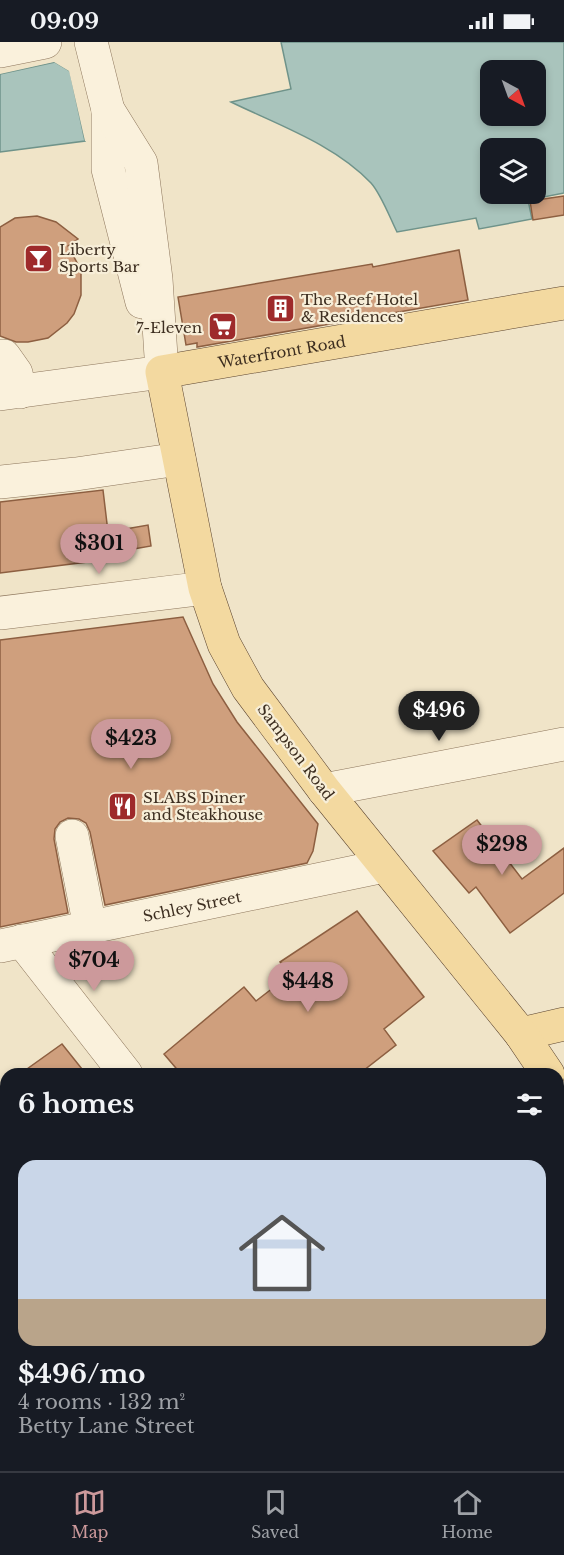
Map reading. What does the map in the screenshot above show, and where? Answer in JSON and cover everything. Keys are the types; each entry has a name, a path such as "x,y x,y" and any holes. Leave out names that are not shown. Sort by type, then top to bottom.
{"main road":[{"name":"Waterfront Road","path":"162,369 564,303"},
{"name":"Sampson Road","path":"162,369 205,588 224,644 248,688 324,790 521,1034 544,1068"},
{"path":"521,1034 564,1023"}],"street":[{"path":"0,51 45,42"},
{"path":"91,42 108,110 141,163 156,279 162,369"},
{"path":"0,356 4,356 16,374 10,393"},
{"name":"Waterfront Road","path":"10,393 162,369"},
{"path":"0,482 179,459"},
{"path":"0,613 205,588"},
{"path":"324,790 564,744"},
{"path":"72,837 90,927"},
{"name":"Schley Street","path":"11,944 384,866"},
{"path":"11,944 121,1068"}],"water":[{"path":"281,42 564,42 564,193 546,196 546,138 480,138 480,204 529,204 532,219 479,229 476,218 397,232 375,188 356,169 305,136 231,102 291,89"},
{"path":"55,62 70,71 85,141 0,152 0,74"}],"pier":[{"path":"54,59 72,70 88,141 85,141 69,71 54,62 0,74 0,71"}],"building":[{"path":"564,196 564,215 533,220 530,204 546,204 546,199"},
{"path":"37,216 56,222 78,239 68,246 81,270 81,295 74,314 67,323 48,338 16,342 0,336 0,227 15,218"},
{"name":"The Reef Hotel & Residences","path":"459,250 468,300 197,347 197,343 186,345 178,297 372,264 373,267"},
{"path":"103,490 108,532 148,525 151,546 111,553 111,559 0,573 0,502"},
{"path":"183,617 213,684 237,722 318,824 313,851 307,863 105,905 90,832 86,823 79,819 68,818 60,822 55,829 54,839 68,913 0,927 0,640"},
{"path":"477,820 522,879 564,848 564,893 510,933 476,887 469,893 433,851"},
{"path":"357,911 424,997 384,1029 396,1045 367,1068 176,1068 164,1054 244,987 256,1001 291,974 280,962"},
{"path":"62,1044 81,1068 28,1068"}],"place":[{"name":"Liberty Sports Bar","path":"38,258"},
{"name":"The Reef Hotel & Residences","path":"280,308"},
{"name":"7-Eleven","path":"223,327"},
{"name":"SLABS Diner and Steakhouse","path":"122,806"}]}
